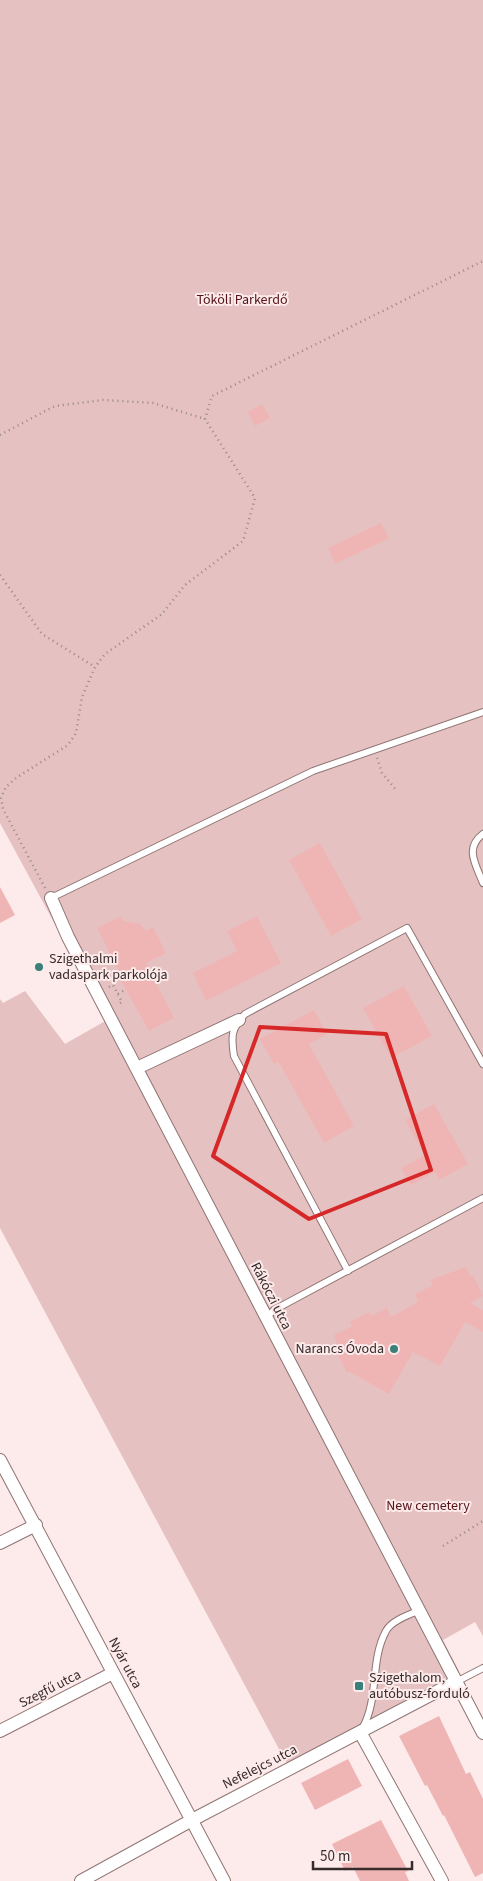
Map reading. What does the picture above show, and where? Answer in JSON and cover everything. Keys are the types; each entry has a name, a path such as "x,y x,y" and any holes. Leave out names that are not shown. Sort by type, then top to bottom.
{"street":[{"name":"Rákóczi utca","path":"51,898 68,937 483,1733"},
{"path":"137,1068 239,1020"},
{"name":"Nyár utca","path":"0,1460 36,1524 224,1881"},
{"path":"0,1544 36,1524"},
{"name":"Szegfű utca","path":"0,1731 113,1673"},
{"name":"Nefelejcs utca","path":"81,1881 192,1820 455,1682"},
{"path":"360,1732 442,1881"}],"lane":[{"path":"51,898 313,771 483,712"},
{"path":"483,834 475,840 471,854 483,883"},
{"path":"348,1271 234,1056 232,1040 234,1025 244,1014 407,928 483,1064"},
{"path":"266,1318 274,1310 483,1198"},
{"path":"360,1732 371,1713 380,1651 386,1629 400,1619 418,1611"},
{"path":"455,1682 483,1668"}],"path":[{"path":"205,419 212,396 483,260"},
{"path":"0,435 55,406 103,400 153,403 205,419 255,498 243,541 185,585 162,614 105,654 95,667 82,697 76,733 68,745 16,778 6,787 1,798 7,817 51,898"},
{"path":"0,575 42,634 95,667"},
{"path":"374,749 382,773 397,791"},
{"path":"117,994 125,990"},
{"path":"443,1546 483,1521"}],"highlighted area":[{"path":"260,1027 386,1034 431,1170 309,1219 213,1156"}],"green space":[{"path":"0,0 483,0 483,1636 475,1622 443,1640 459,1671 287,1764 0,1228 0,999 3,1003 25,991 65,1044 107,1020 0,823"}],"building":[{"path":"262,404 270,418 255,426 248,412"},
{"path":"381,523 389,538 335,564 328,548"},
{"path":"320,843 362,919 331,936 289,860"},
{"path":"0,887 15,915 0,923"},
{"path":"121,916 123,921 140,924 146,931 153,927 166,953 146,963 174,1018 149,1031 121,981 123,980 97,928"},
{"path":"257,916 281,963 206,1001 193,973 237,951 227,931"},
{"path":"404,986 432,1036 391,1058 363,1008"},
{"path":"314,1010 327,1034 309,1044 354,1126 324,1143 278,1061 274,1064 260,1039"},
{"path":"434,1104 468,1164 439,1180 435,1172 411,1185 401,1168 425,1155 405,1120"},
{"path":"466,1267 470,1276 473,1275 483,1296 470,1303 483,1310 483,1332 465,1322 440,1366 413,1352 389,1394 350,1372 347,1373 333,1345 337,1343 334,1335 352,1326 350,1322 369,1312 371,1316 387,1308 391,1317 418,1302 415,1294 433,1285 430,1280"},
{"path":"439,1716 466,1774 470,1772 483,1799 483,1873 475,1877 444,1815 427,1785 425,1786 399,1736"},
{"path":"348,1759 362,1786 315,1810 301,1783"},
{"path":"381,1820 408,1871 405,1872 409,1881 360,1881 353,1867 345,1871 332,1844"}],"place":[{"name":"Szigethalmi vadaspark parkolója","path":"39,967"},
{"name":"Narancs Óvoda","path":"394,1349"},
{"name":"Szigethalom, autóbusz-forduló","path":"359,1686"}],"park label":[{"name":"Tököli Parkerdő","path":"242,300"},
{"name":"New cemetery","path":"428,1506"}]}
